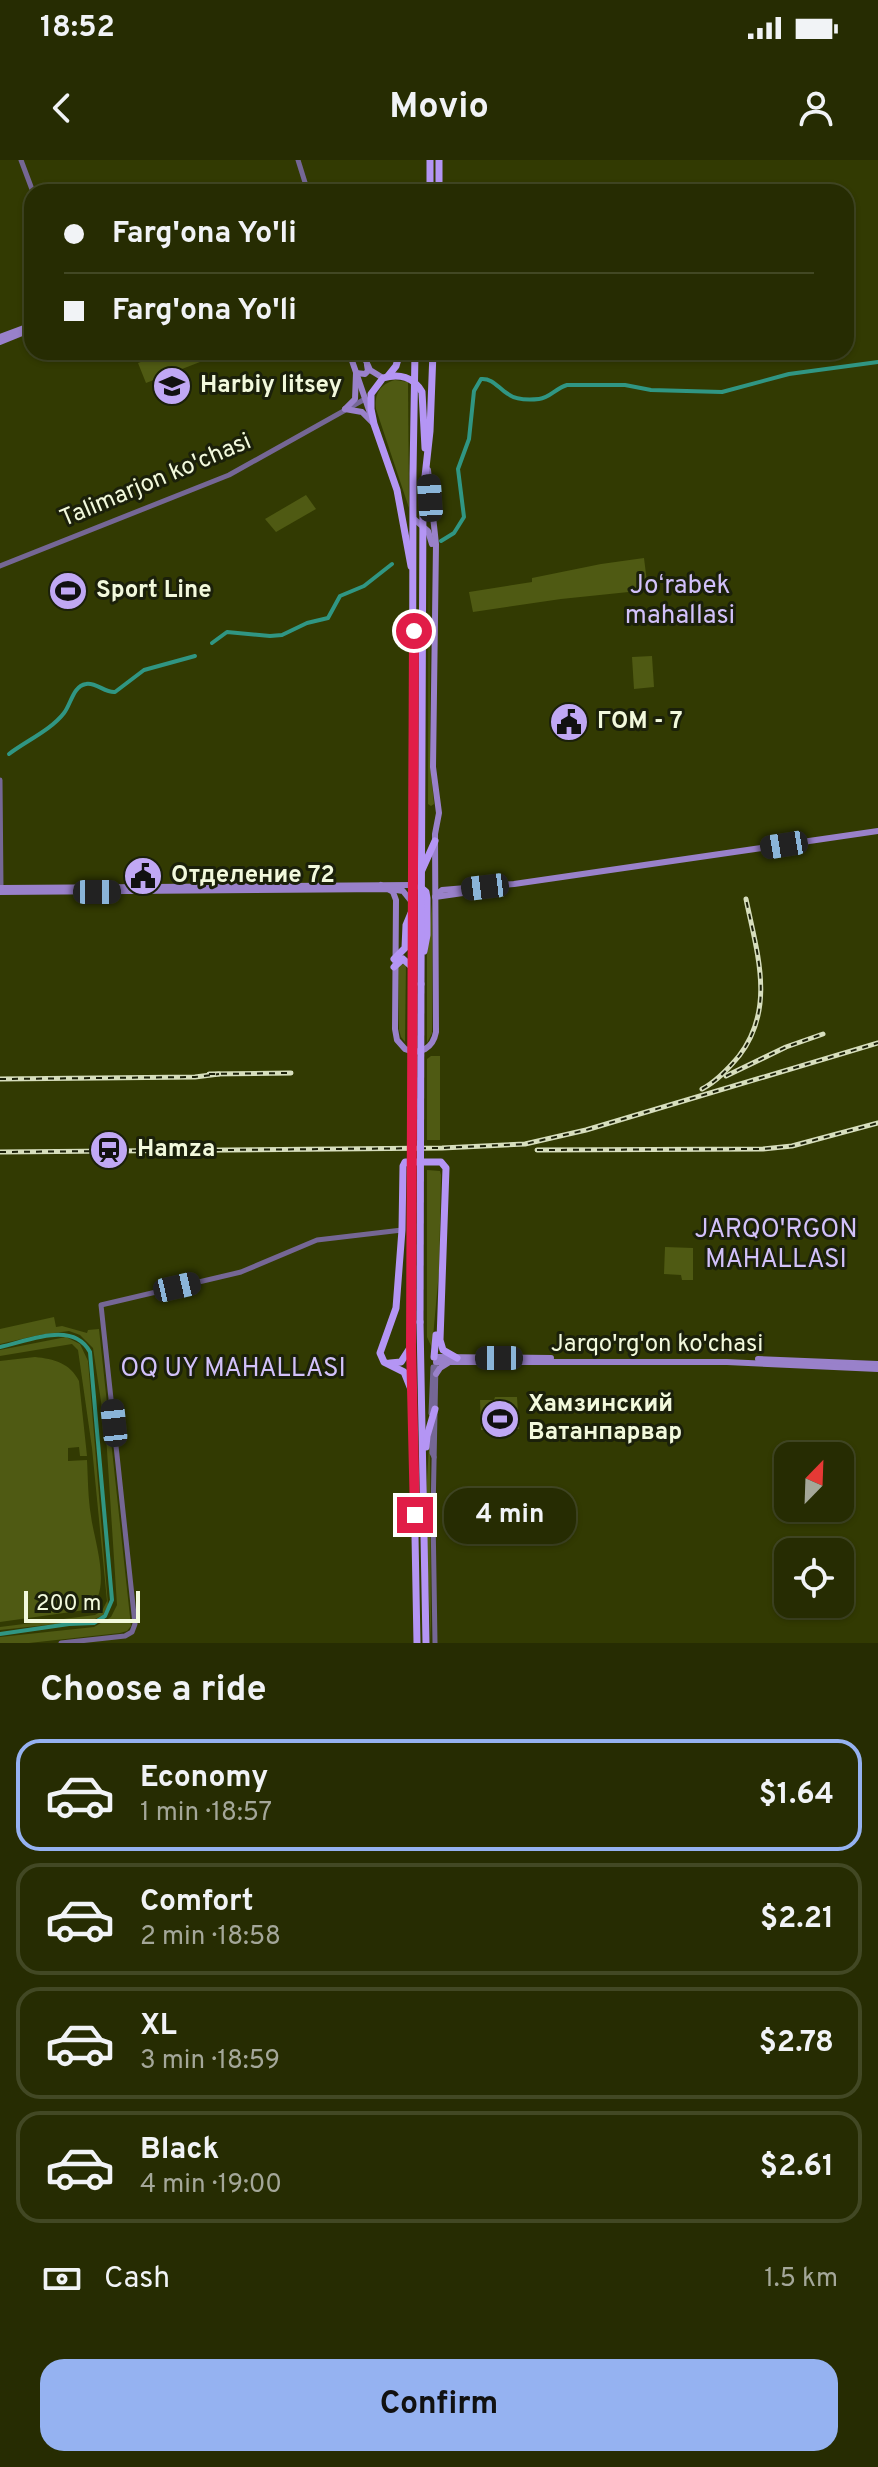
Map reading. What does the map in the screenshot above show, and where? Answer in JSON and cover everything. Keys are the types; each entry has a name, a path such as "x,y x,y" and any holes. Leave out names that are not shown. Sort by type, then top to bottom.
{"main road":[{"path":"430,160 430,184"},
{"path":"439,160 439,184"},
{"path":"0,339 24,330"},
{"path":"352,360 397,490 407,512 424,526 430,536 434,552"},
{"path":"365,360 372,372 414,381 422,392 435,533 433,767 437,876 436,1032 432,1043 423,1051 408,1050 397,1040 392,902 380,887"},
{"path":"365,399 396,366 398,360"},
{"path":"384,1362 401,1362 407,1356 415,1322 415,360"},
{"path":"421,872 424,512 433,360"},
{"path":"356,373 361,376 366,374 367,365"},
{"path":"345,409 355,399 356,373"},
{"path":"373,391 374,424"},
{"path":"345,409 362,412 374,424"},
{"path":"397,490 414,582"},
{"path":"414,519 420,519 424,512"},
{"path":"422,802 426,808 436,808"},
{"path":"427,910 431,900 442,890 514,884 878,831"},
{"path":"394,959 405,948 406,925 416,886 435,841"},
{"path":"437,876 441,885 451,889"},
{"path":"435,897 514,884"},
{"path":"1,890 416,886 426,893 427,935 416,968"},
{"path":"380,887 403,891 409,897 416,968"},
{"path":"390,889 396,900 394,959"},
{"path":"394,959 403,959 416,968"},
{"path":"412,1392 404,1372 384,1362 380,1356 380,1348 395,1314 403,1172 409,1167 439,1167 446,1175 440,1340 436,1359"},
{"path":"436,1359 440,1284 443,1279"},
{"path":"415,1322 420,1342 426,1643"},
{"path":"440,1340 443,1350 457,1358"},
{"path":"420,1342 426,1352 436,1359"},
{"path":"411,1345 417,1643"},
{"name":"Jarqo'rg'on ko'chasi","path":"436,1359 727,1358 878,1367"},
{"name":"Jarqo'rg'on ko'chasi","path":"436,1359 448,1363 727,1362 878,1367"},
{"path":"436,1374 448,1363"},
{"path":"422,1489 427,1436 435,1409"}],"street":[{"path":"21,160 30,184"},
{"path":"298,160 305,184"},
{"name":"Talimarjon ko'chasi","path":"0,566 234,472 365,399"},
{"path":"0,780 1,890"},
{"path":"61,1643 125,1636 132,1632 135,1621 101,1305 241,1272 315,1240 402,1230"},
{"path":"435,1643 436,1359"},
{"path":"434,1458 432,1421 436,1359"}],"green space":[{"path":"146,360 200,362 146,383 138,363"},
{"path":"395,380 408,382 409,508 376,409 379,390"},
{"path":"306,495 316,509 276,532 265,519"},
{"path":"429,540 430,762 434,804 431,806 428,804"},
{"path":"644,558 648,590 473,612 469,592"},
{"path":"652,656 654,687 634,689 632,657"},
{"path":"432,903 432,1033 427,1043 427,955"},
{"path":"406,963 405,1042 399,1030 398,966"},
{"path":"440,1056 440,1140 427,1140 427,1059"},
{"path":"427,1170 440,1171 441,1175 439,1271 432,1348 427,1337"},
{"path":"665,1247 693,1248 693,1280 682,1280 681,1275 664,1274"},
{"path":"54,1317 56,1327 87,1333 88,1330 99,1329 131,1626 120,1633 29,1643 0,1643 0,1637 94,1627 111,1617 117,1605 106,1435 93,1348 80,1335 69,1331 0,1344 0,1329"},
{"path":"66,1337 80,1344 88,1361 108,1605 103,1615 93,1620 0,1630 0,1627 95,1615 102,1611 107,1601 92,1448 78,1350 72,1344 0,1356 0,1350"},
{"path":"35,1357 61,1363 79,1381 87,1456 80,1456 79,1447 68,1448 68,1461 87,1460 90,1509 101,1581 94,1603 85,1610 0,1622 0,1361"},
{"name":"Хамзинский Ватанпарвар","path":"495,1397 517,1397 519,1429 481,1430 480,1400 494,1400"},
{"path":"430,1431 431,1643 425,1511"}],"waterway":[{"path":"441,541 454,533 464,517 458,469 469,439 474,391 481,379 492,382 511,396 527,399 543,398 567,385 625,385 651,390 722,392 789,374 878,362"},
{"path":"212,643 227,632 282,635 307,623 328,618 340,596 364,586 392,564"},
{"path":"9,754 59,719 82,685 90,684 115,692 144,670 195,656"},
{"path":"0,1347 61,1335 82,1342 90,1352 112,1600 105,1616 94,1623 0,1634"}],"railway":[{"path":"702,1089 739,1056 757,1019 760,980 746,899"},
{"path":"726,1076 786,1047 823,1034"},
{"path":"0,1152 442,1148 525,1144 586,1130 878,1043"},
{"path":"209,1074 291,1073"},
{"path":"0,1079 195,1077 219,1074"},
{"path":"537,1150 763,1149 792,1146 878,1123"}],"place":[{"name":"Harbiy litsey","path":"172,386"},
{"name":"Sport Line","path":"68,591"},
{"name":"ГОМ - 7","path":"569,722"},
{"name":"Отделение 72","path":"143,876"},
{"name":"Hamza","path":"109,1150"},
{"name":"Хамзинский Ватанпарвар","path":"500,1419"}],"district":[{"name":"Joʻrabek mahallasi","path":"680,601"},
{"name":"JARQO'RGON MAHALLASI","path":"776,1245"},
{"name":"OQ UY MAHALLASI","path":"233,1369"}],"route":[{"path":"414,631 411,1345 415,1515"}]}
